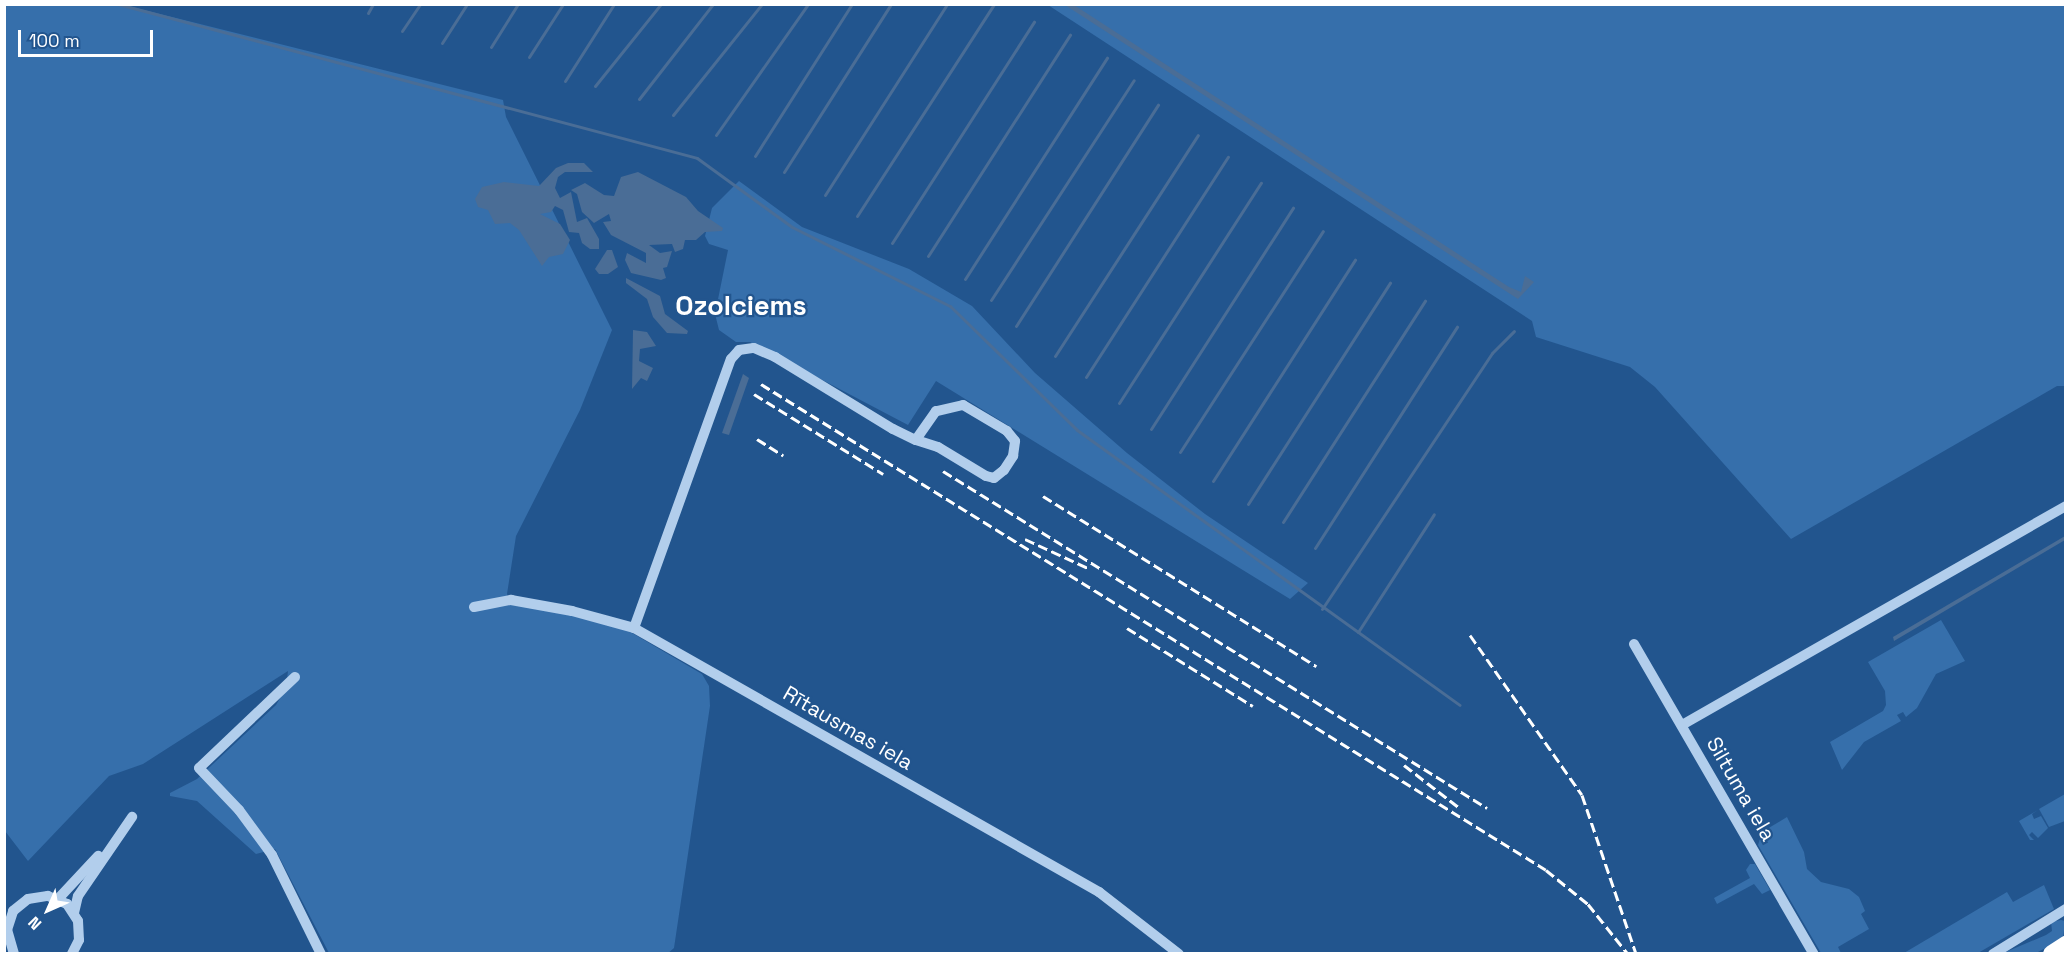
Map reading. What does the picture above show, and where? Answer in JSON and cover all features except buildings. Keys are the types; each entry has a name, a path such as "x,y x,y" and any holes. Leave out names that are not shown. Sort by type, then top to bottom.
{"highway":[{"path":"2052,954 2066,945"}],"street":[{"path":"634,628 731,359 739,350 754,348 775,357 916,440 938,447 994,478 1013,456 1015,441 1007,431 963,405 936,411 916,440"},
{"path":"1682,725 2066,506"},
{"name":"Rītausmas iela","path":"474,607 511,600 572,610 634,628 1099,892 1179,954"},
{"name":"Siltuma iela","path":"1634,644 1814,954"},
{"path":"295,677 199,768 239,810 272,855 321,954"},
{"path":"58,899 132,817 78,896 74,913"},
{"path":"14,954 6,931 20,904 38,896 58,899 74,913 80,931 72,954"},
{"path":"1993,954 2066,909"}],"shaded area":[{"path":"5,5 124,5 503,100 506,117 612,330 580,410 516,536 507,594 512,605 567,613 627,630 702,674 709,686 710,706 674,948 667,954 329,953 275,849 256,854 197,801 170,796 170,793 197,779 276,705 286,688 288,671 143,764 109,776 28,861 5,831"},
{"path":"1048,5 2065,5 2065,386 2057,386 1791,539 1655,387 1630,367 1536,337 1532,321"},
{"path":"1065,5 1074,5 1509,287 1521,292 1525,276 1534,282 1518,299"},
{"path":"568,163 584,163 593,172 565,172 558,177 555,188 560,198 571,192 577,222 587,218 599,239 599,249 590,249 582,243 579,233 569,232 563,210 555,206 551,212 540,214 560,224 570,240 563,254 549,257 542,266 519,230 510,223 495,224 488,210 478,207 475,199 482,187 504,182 539,186 556,168"},
{"path":"638,172 686,197 698,211 723,228 722,231 705,232 696,240 685,240 683,249 675,252 672,244 649,245 660,253 672,251 667,267 663,268 666,278 661,280 631,273 625,260 627,253 646,263 646,253 611,235 603,222 611,221 609,214 594,223 582,212 577,194 571,190 585,183 604,195 614,196 621,177"},
{"path":"739,181 802,227 909,269 972,306 1035,373 1127,453 1205,514 1308,583 1290,599 936,381 908,425 750,342 736,342 719,330 715,314 728,250 709,244 705,236 712,208"},
{"path":"607,250 612,250 618,267 608,274 599,274 595,269"},
{"path":"626,278 660,296 665,314 688,331 687,334 667,333 653,317 647,299 626,283"},
{"path":"633,330 647,332 656,346 640,349 639,361 653,368 647,381 641,378 632,389"},
{"path":"743,374 749,378 729,435 722,433"},
{"path":"2065,536 2065,540 1894,641 1893,637"},
{"path":"1941,620 1965,661 1936,674 1917,708 1906,717 1903,712 1897,715 1901,721 1864,742 1842,770 1830,742 1883,711 1886,705 1885,691 1868,662"},
{"path":"2065,794 2065,821 2049,827 2039,809"},
{"path":"2038,810 2032,814 2034,819 2041,816 2048,828 2038,838 2032,832 2029,835 2034,840 2030,840 2019,821"},
{"path":"1787,817 1804,852 1807,869 1821,882 1849,889 1859,897 1865,911 1861,914 1869,929 1838,947 1841,953 1821,953 1758,845 1762,832"},
{"path":"1750,864 1755,864 1770,890 1762,894 1754,884 1717,904 1714,898 1750,878 1746,870"},
{"path":"2044,885 2054,909 1978,953 1904,953 2007,892 2013,902"},
{"path":"2065,921 2063,939 2036,953 2001,954 2046,935 2052,931 2051,922"}],"waterway":[{"path":"118,4 697,158 792,227 950,306 1077,430 1459,705"},
{"path":"368,13 373,4"},
{"path":"402,31 420,4"},
{"path":"442,43 467,4"},
{"path":"491,47 518,4"},
{"path":"529,57 563,4"},
{"path":"565,81 614,4"},
{"path":"595,86 661,4"},
{"path":"639,99 713,4"},
{"path":"673,115 762,4"},
{"path":"716,135 808,4"},
{"path":"755,156 852,4"},
{"path":"784,172 891,4"},
{"path":"825,195 947,4"},
{"path":"857,216 994,4"},
{"path":"892,243 1034,22"},
{"path":"928,256 1070,35"},
{"path":"965,279 1107,58"},
{"path":"991,300 1134,80"},
{"path":"1016,326 1158,105"},
{"path":"1055,356 1198,135"},
{"path":"1086,377 1228,157"},
{"path":"1119,403 1261,183"},
{"path":"1151,429 1293,208"},
{"path":"1180,452 1323,231"},
{"path":"1213,481 1355,260"},
{"path":"1248,504 1390,283"},
{"path":"1283,522 1425,301"},
{"path":"1315,548 1457,327"},
{"path":"1322,609 1492,353 1514,331"},
{"path":"1358,632 1434,514"}],"railway":[{"path":"761,384 1546,870 1588,904 1628,954"},
{"path":"754,394 883,474"},
{"path":"757,439 783,455"},
{"path":"943,471 1487,808"},
{"path":"1043,496 1316,666"},
{"path":"1025,539 1090,569"},
{"path":"1127,628 1253,706"},
{"path":"1470,635 1582,795 1636,954"},
{"path":"1404,765 1461,809"}],"district":[{"name":"Ozolciems","path":"741,306"}]}
